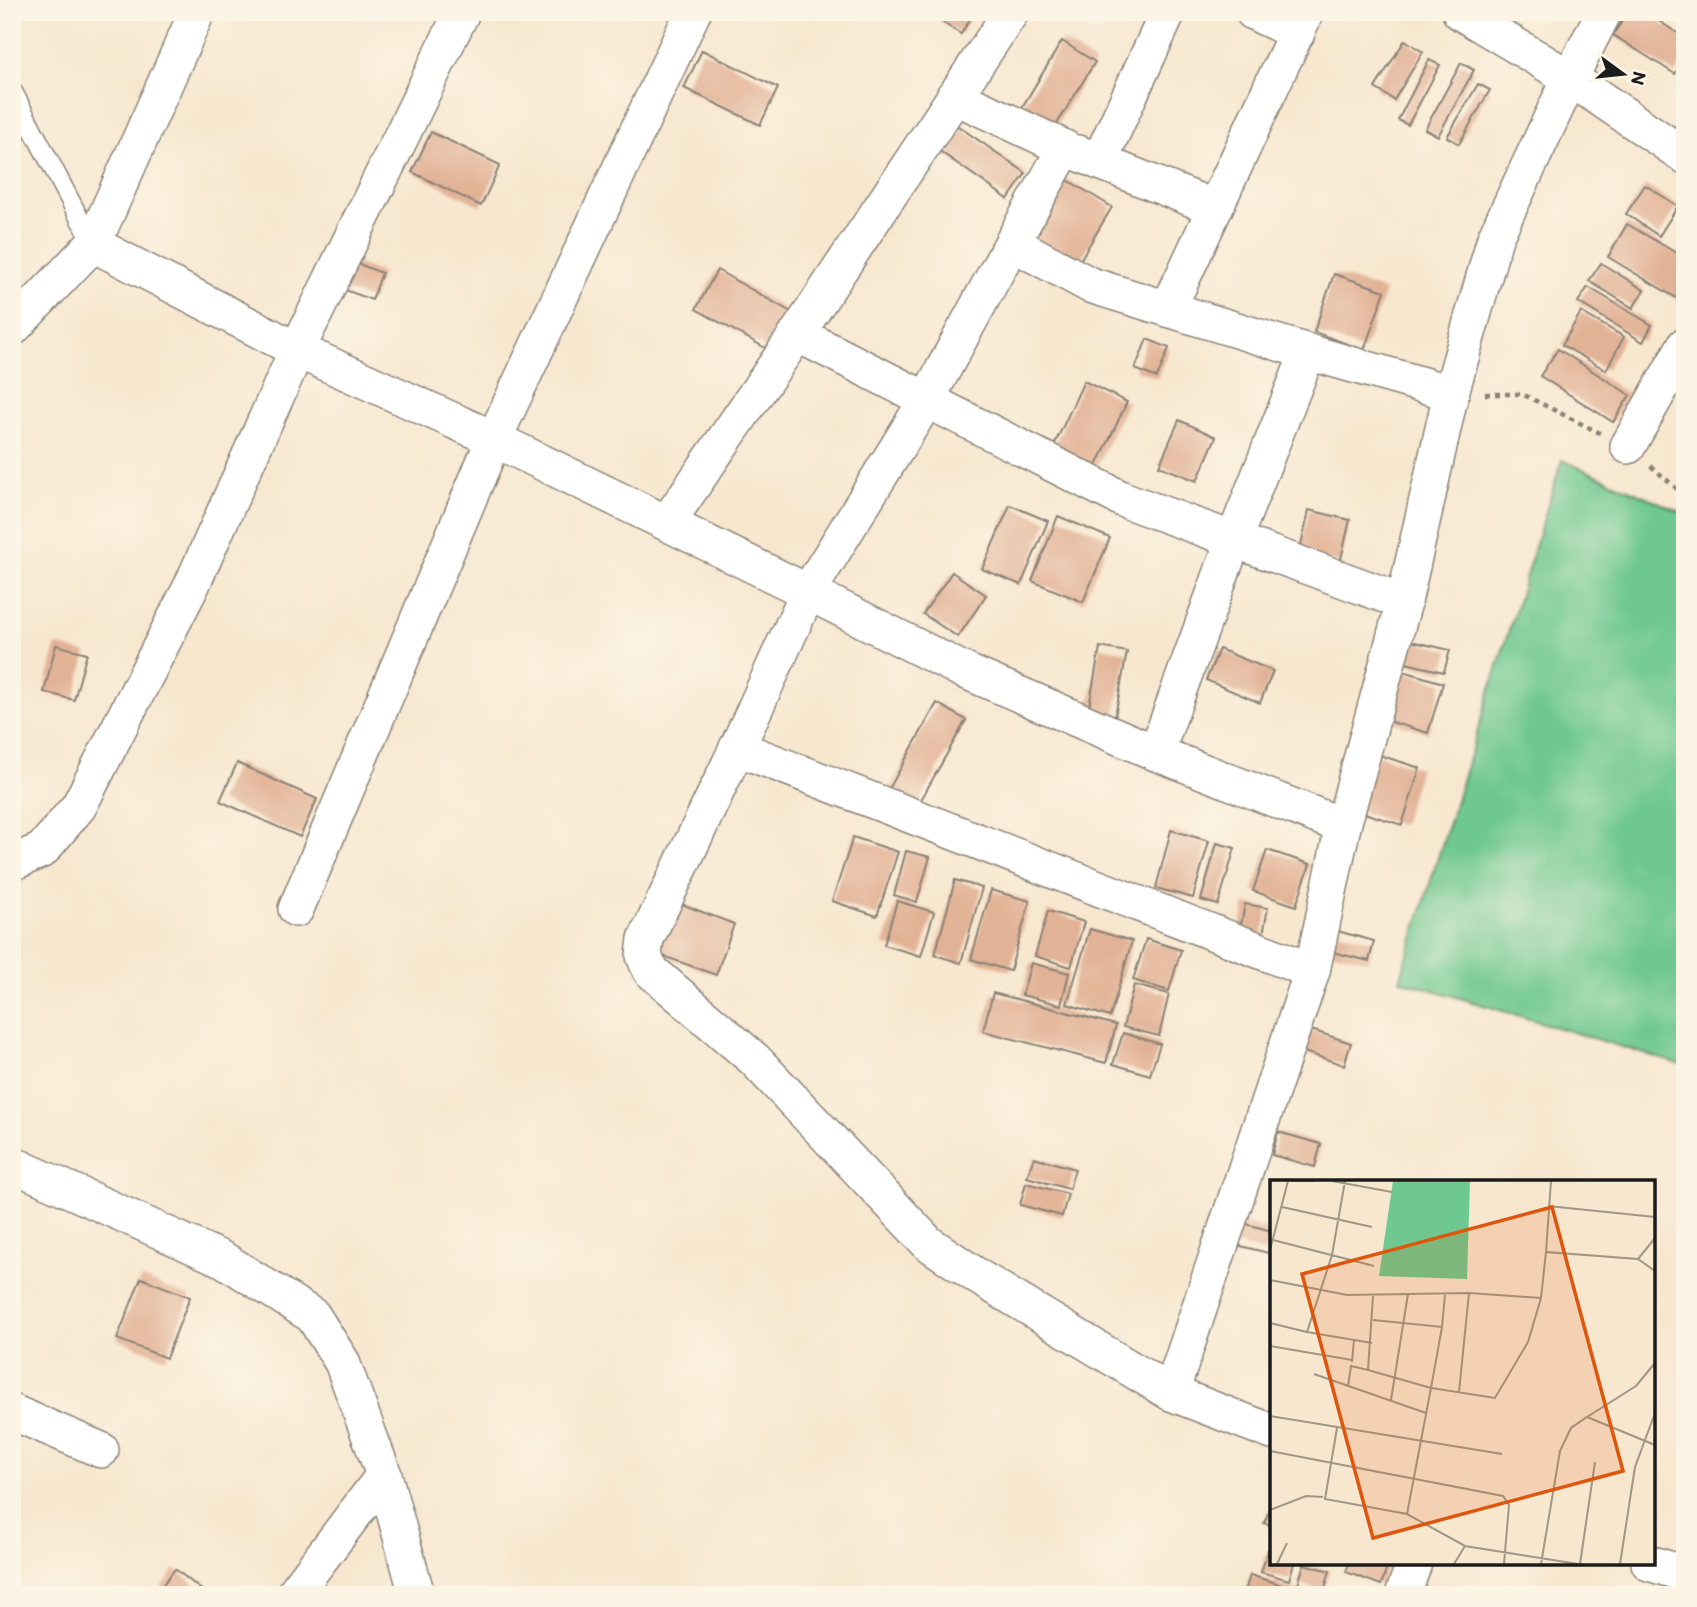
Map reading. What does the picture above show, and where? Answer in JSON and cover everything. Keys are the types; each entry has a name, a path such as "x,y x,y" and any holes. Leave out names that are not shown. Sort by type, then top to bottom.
{"street":[{"path":"12,329 93,244 197,12"},
{"path":"12,863 42,850 79,806 191,587 297,350 462,12"},
{"path":"296,909 494,439 693,12"},
{"path":"667,523 797,334 1011,12"},
{"path":"1099,162 1168,12"},
{"path":"1168,309 1301,23 1253,12"},
{"path":"1460,12 1570,78 1685,156"},
{"path":"1171,1392 1312,971 1343,826 1404,601 1451,393 1495,238 1604,12"},
{"path":"954,96 1065,148 1215,208"},
{"path":"1065,148 926,401 808,592 646,939 644,956 650,970 755,1060 928,1243 980,1278 1171,1392 1270,1431"},
{"path":"1012,243 1090,285 1451,393"},
{"path":"93,244 297,350 494,439 965,671 1156,753 1343,826"},
{"path":"797,334 1122,499 1404,601"},
{"path":"1628,446 1685,345"},
{"path":"1156,753 1234,539 1308,352"},
{"path":"737,748 1312,971"},
{"path":"12,1164 224,1260 313,1316 342,1362 384,1475 417,1595"},
{"path":"12,1412 102,1450"},
{"path":"293,1595 384,1475"},
{"path":"1403,1595 1413,1565"},
{"path":"1655,1565 1685,1574"}],"lane":[{"path":"12,90 93,244"}],"path":[{"path":"1451,393 1522,394 1628,446 1685,496"}],"green space":[{"path":"1562,460 1685,514 1685,1066 1400,980"}],"building":[{"path":"926,12 974,12 961,34"},
{"path":"1628,12 1645,12 1685,38 1685,59 1675,74 1613,35"},
{"path":"1405,40 1423,52 1394,100 1375,88"},
{"path":"1062,41 1095,62 1054,129 1021,109"},
{"path":"702,50 778,88 760,125 684,88"},
{"path":"1429,60 1440,65 1408,125 1398,120"},
{"path":"1461,63 1474,70 1438,136 1425,129"},
{"path":"1478,84 1490,90 1459,144 1447,137"},
{"path":"1685,108 1685,143 1671,136"},
{"path":"955,124 1026,173 1008,199 938,150"},
{"path":"431,132 500,165 481,206 412,172"},
{"path":"1066,179 1112,207 1076,267 1029,239"},
{"path":"1645,185 1678,206 1659,236 1626,214"},
{"path":"1627,224 1685,258 1683,302 1608,257"},
{"path":"351,261 382,273 372,300 340,288"},
{"path":"1601,263 1644,290 1633,308 1589,281"},
{"path":"717,270 791,312 769,350 696,309"},
{"path":"1334,274 1385,291 1364,350 1314,332"},
{"path":"1588,287 1652,325 1643,342 1578,302"},
{"path":"1581,312 1624,337 1606,370 1562,345"},
{"path":"1147,339 1169,348 1157,378 1135,369"},
{"path":"1558,349 1630,395 1613,422 1540,376"},
{"path":"1084,381 1127,402 1095,470 1052,450"},
{"path":"1179,420 1216,437 1197,481 1159,466"},
{"path":"1010,505 1048,521 1021,585 982,569"},
{"path":"1309,510 1350,520 1340,563 1299,554"},
{"path":"1058,516 1110,538 1083,602 1032,581"},
{"path":"952,572 986,595 958,637 923,614"},
{"path":"1406,640 1450,650 1444,672 1401,662"},
{"path":"56,645 87,653 74,700 44,692"},
{"path":"1100,647 1127,652 1115,716 1088,712"},
{"path":"1219,649 1273,671 1260,703 1206,680"},
{"path":"1400,670 1443,683 1428,733 1385,720"},
{"path":"937,703 966,720 913,814 884,798"},
{"path":"1376,754 1420,768 1402,825 1358,811"},
{"path":"237,763 317,799 300,837 220,801"},
{"path":"1171,830 1209,841 1193,898 1156,888"},
{"path":"853,837 898,852 877,916 832,901"},
{"path":"1217,843 1235,848 1218,905 1201,900"},
{"path":"1267,850 1310,864 1296,906 1253,891"},
{"path":"906,851 930,857 917,902 894,895"},
{"path":"955,880 982,888 961,963 935,955"},
{"path":"991,890 1030,901 1010,971 971,959"},
{"path":"671,900 734,924 716,975 652,952"},
{"path":"897,901 934,912 921,956 884,945"},
{"path":"1245,904 1268,908 1261,945 1238,940"},
{"path":"1048,911 1084,922 1071,967 1035,956"},
{"path":"1090,929 1132,941 1110,1017 1067,1004"},
{"path":"1330,929 1374,941 1369,961 1324,950"},
{"path":"1146,939 1181,950 1169,991 1133,980"},
{"path":"1031,963 1069,973 1061,1005 1022,995"},
{"path":"1134,985 1169,994 1159,1036 1123,1027"},
{"path":"993,993 1116,1025 1106,1063 983,1031"},
{"path":"1308,1029 1351,1043 1344,1065 1301,1051"},
{"path":"1123,1033 1160,1044 1150,1075 1113,1064"},
{"path":"1278,1132 1321,1144 1315,1167 1272,1155"},
{"path":"1034,1157 1075,1169 1069,1189 1027,1177"},
{"path":"1026,1183 1068,1194 1062,1216 1020,1205"},
{"path":"1239,1222 1270,1230 1270,1253 1233,1244"},
{"path":"141,1278 190,1297 166,1358 117,1339"},
{"path":"1270,1509 1270,1525 1264,1523"},
{"path":"1268,1550 1270,1565 1293,1565 1289,1580 1261,1572"},
{"path":"1304,1565 1330,1571 1324,1591 1298,1584"},
{"path":"1348,1565 1388,1565 1381,1585 1346,1572"},
{"path":"175,1569 208,1595 155,1595"},
{"path":"1250,1575 1311,1594 1311,1595 1244,1595"}]}
